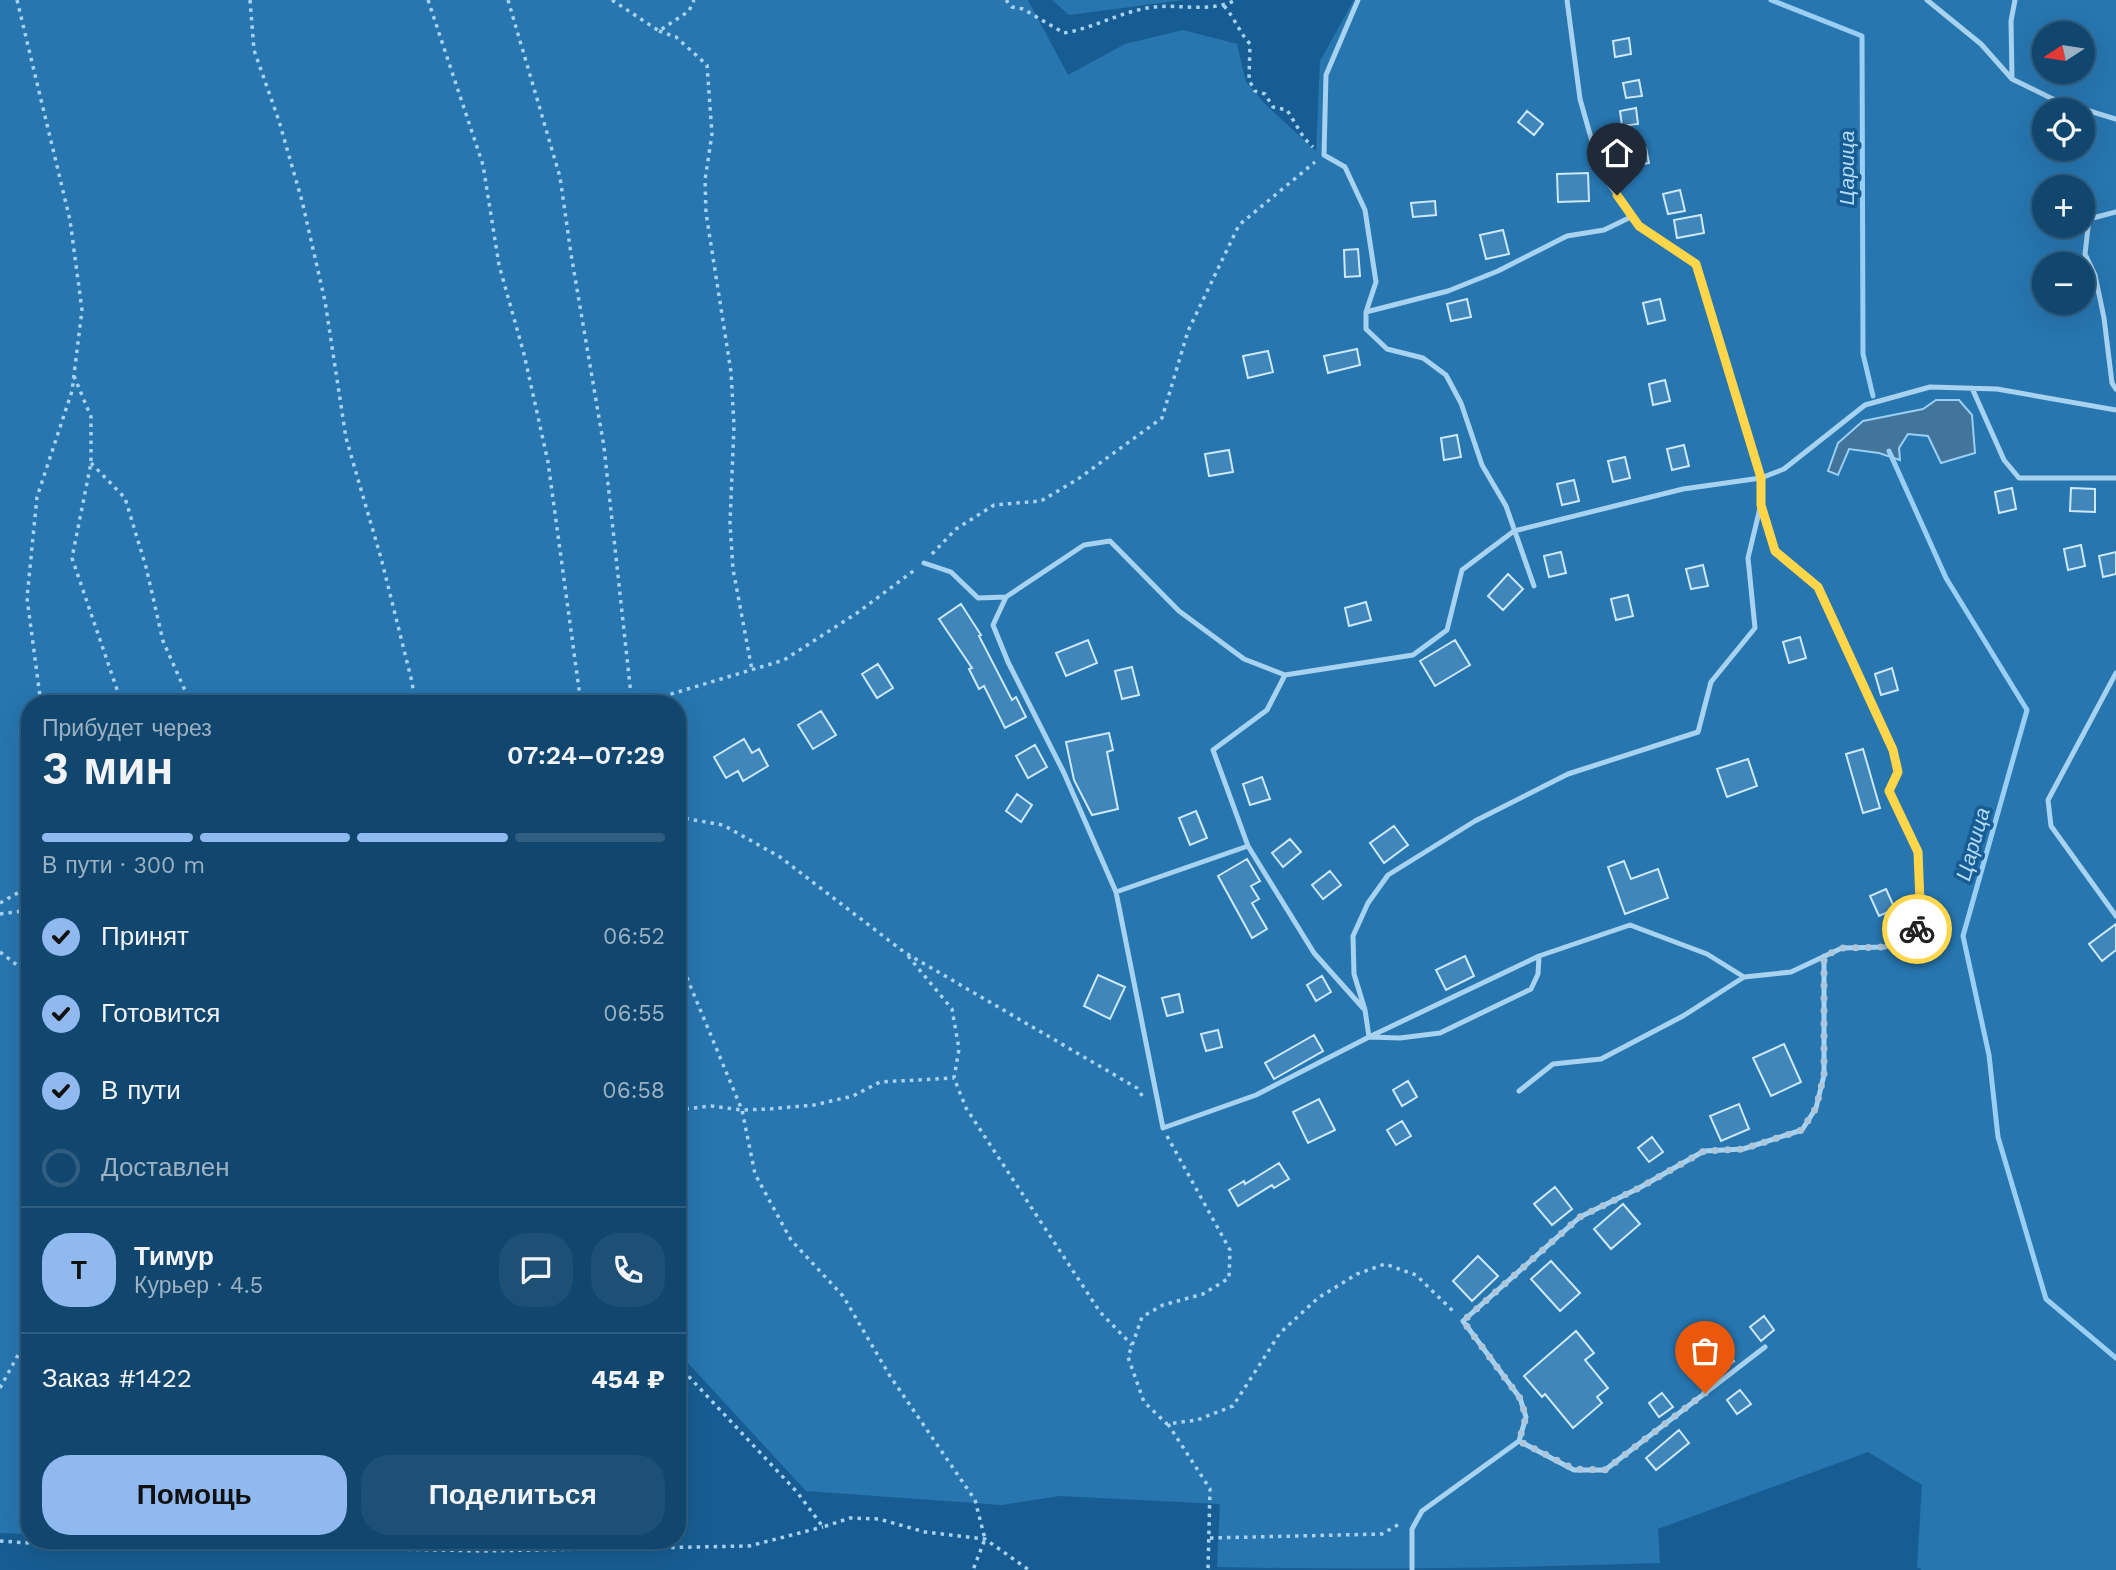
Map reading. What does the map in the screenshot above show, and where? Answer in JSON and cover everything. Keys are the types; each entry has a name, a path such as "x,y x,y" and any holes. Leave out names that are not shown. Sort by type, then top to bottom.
{"lane":[{"path":"1358,0 1326,75 1324,155 1345,167 1365,210 1376,282 1366,312 1366,329 1387,349 1423,358 1446,376 1461,403 1482,465 1506,506 1534,586"},
{"path":"1369,1037 1365,1010 1354,974 1353,936 1368,903 1388,875 1475,821 1568,774 1698,732 1711,682 1755,628 1748,558 1761,505 1761,478 1696,264 1639,226 1601,173 1580,99 1567,0"},
{"path":"1927,0 1981,44 2012,79 2057,101 2116,119"},
{"path":"2012,79 2011,21 2015,0"},
{"path":"2116,212 2090,219 2085,254 2095,275 2105,318 2112,383 2116,389"},
{"path":"1366,312 1448,292 1498,271 1567,236 1604,230 1633,216"},
{"path":"1744,977 1707,954 1630,925 1539,956 1255,1095 1163,1128 1116,892 1064,773 1008,662 993,625 1006,597 1084,545 1110,541 1179,611 1244,659 1285,675 1413,655 1447,630 1462,570 1514,531 1683,489 1761,478 1784,469 1865,405 1930,387 1997,389 2116,410"},
{"path":"1972,388 2004,460 2019,478 2116,478"},
{"path":"1519,1091 1553,1064 1601,1059 1683,1016 1744,977 1791,972 1842,948 1885,947 1921,927 1918,852 1889,791 1898,772 1893,750 1818,587 1775,551 1761,505"},
{"path":"924,563 951,572 978,598 1006,597"},
{"path":"2116,673 2048,800 2051,826 2116,916"},
{"path":"1285,675 1267,710 1213,750 1248,846 1314,953 1365,1010"},
{"path":"1116,892 1248,846"},
{"path":"1369,1037 1400,1038 1440,1033 1531,989 1538,974 1539,956"},
{"path":"1412,1570 1412,1529 1422,1511 1519,1441 1526,1417 1520,1398 1463,1321 1580,1217 1639,1188 1704,1151 1743,1149 1802,1130 1816,1108 1824,1075 1824,956"},
{"path":"1519,1441 1574,1469 1605,1470 1765,1347"}],"path":[{"path":"17,0 70,220 82,310 72,391 37,497 27,598 40,695"},
{"path":"250,0 254,50 279,121 302,201 325,301 346,438 381,558 414,695"},
{"path":"428,0 483,164 499,265 524,354 548,462 580,695"},
{"path":"508,0 560,177 570,254 604,447 631,695"},
{"path":"612,0 659,31 676,37 707,65 712,134 705,180 706,213 731,372 734,426 730,523 733,569 752,670"},
{"path":"659,31 689,11 694,0"},
{"path":"1006,0 1012,7 1023,9 1064,33 1088,29 1107,18 1155,7 1224,6 1236,0"},
{"path":"668,695 784,660 857,613 924,563 956,529 994,505 1041,500 1078,479 1162,418 1188,331 1239,225 1324,155 1304,138 1287,110 1273,107 1265,94 1255,92 1249,80 1250,44 1241,35 1236,19 1224,6"},
{"path":"74,375 90,417 90,463 72,558 119,695"},
{"path":"90,463 125,498 146,567 163,641 187,695"},
{"path":"686,818 723,824 780,857 904,952 1137,1088 1150,1108"},
{"path":"0,903 21,891"},
{"path":"0,914 21,911"},
{"path":"0,952 21,968"},
{"path":"904,952 953,1009 959,1049 954,1078 967,1108 1100,1312 1132,1345"},
{"path":"686,976 742,1110 755,1174 791,1240 843,1296 890,1376 975,1500 985,1539 973,1570"},
{"path":"686,1109 711,1106 742,1110 814,1105 853,1096 880,1082 954,1078"},
{"path":"1163,1128 1230,1250 1229,1278 1203,1294 1163,1305 1142,1317 1128,1357 1144,1402 1167,1424 1210,1489 1208,1570"},
{"path":"1167,1424 1197,1420 1233,1406 1280,1333 1318,1298 1357,1274 1385,1264 1416,1275 1463,1321"},
{"path":"0,1388 21,1350"},
{"path":"686,1374 797,1492 823,1527"},
{"path":"686,1547 749,1546 850,1518 879,1519 925,1532 985,1539 1029,1570"},
{"path":"1210,1538 1382,1534 1402,1522"},
{"path":"0,1541 21,1542"},
{"path":"391,1549 589,1549"}],"shaded area":[{"path":"0,0 1028,0 1068,75 1125,44 1183,30 1237,44 1246,82 1267,106 1316,151 1320,61 1354,0 2116,0 2116,1570 1922,1570 1917,1567 1922,1485 1868,1452 1658,1529 1660,1563 1438,1568 1217,1567 1220,1504 1059,1496 1002,1505 806,1491 686,1361 686,695 21,695 21,1534 0,1533"},
{"path":"1052,0 1184,0 1069,15"},
{"path":"1936,400 1959,400 1972,415 1975,453 1941,463 1928,436 1908,434 1899,448 1900,460 1879,453 1849,449 1838,475 1828,471 1838,443 1863,421 1923,409"}],"building":[{"path":"1629,38 1631,54 1615,57 1613,41"},
{"path":"1639,80 1642,96 1626,98 1623,83"},
{"path":"1636,108 1638,124 1622,126 1620,111"},
{"path":"1527,111 1543,124 1534,135 1518,122"},
{"path":"1646,148 1649,163 1633,166 1630,150"},
{"path":"1588,173 1589,201 1558,202 1557,174"},
{"path":"1680,190 1685,211 1668,214 1663,194"},
{"path":"1435,201 1436,215 1413,217 1411,203"},
{"path":"1701,215 1704,233 1677,238 1674,220"},
{"path":"1503,230 1509,254 1486,259 1480,235"},
{"path":"1358,249 1360,276 1345,277 1344,250"},
{"path":"1467,299 1471,317 1451,321 1447,304"},
{"path":"1660,299 1665,320 1648,324 1643,303"},
{"path":"1357,349 1360,365 1328,373 1324,356"},
{"path":"1268,351 1273,372 1248,378 1243,356"},
{"path":"1665,380 1670,401 1653,405 1649,384"},
{"path":"1457,435 1461,457 1444,460 1441,438"},
{"path":"1684,445 1689,466 1672,470 1667,449"},
{"path":"1229,450 1233,472 1209,476 1205,454"},
{"path":"1625,457 1630,478 1613,482 1608,461"},
{"path":"1574,480 1579,501 1562,505 1557,484"},
{"path":"2012,488 2016,509 1999,513 1995,492"},
{"path":"2071,488 2095,489 2095,512 2070,511"},
{"path":"2081,545 2085,566 2068,570 2064,549"},
{"path":"1561,552 1566,573 1549,577 1544,556"},
{"path":"2116,552 2116,574 2103,577 2099,556"},
{"path":"1703,565 1708,586 1691,589 1686,569"},
{"path":"1508,574 1523,589 1503,610 1488,596"},
{"path":"1628,595 1633,616 1616,620 1611,599"},
{"path":"1366,602 1371,620 1349,626 1345,608"},
{"path":"961,604 981,635 979,636 1012,700 1016,697 1026,717 1005,728 984,686 979,689 969,669 972,668 939,619"},
{"path":"1800,637 1806,658 1789,663 1783,642"},
{"path":"1088,640 1097,663 1066,676 1056,653"},
{"path":"1455,640 1470,665 1435,686 1420,661"},
{"path":"878,664 893,688 877,698 862,674"},
{"path":"1132,667 1139,695 1122,699 1115,671"},
{"path":"1892,668 1898,690 1881,695 1875,674"},
{"path":"821,711 836,735 813,749 798,725"},
{"path":"1109,733 1113,750 1107,752 1118,809 1092,815 1074,780 1066,742"},
{"path":"744,739 752,753 759,749 768,766 743,781 738,771 726,778 714,757"},
{"path":"1035,745 1047,767 1028,778 1016,756"},
{"path":"1863,749 1880,808 1863,813 1846,754"},
{"path":"1748,759 1757,786 1727,797 1717,769"},
{"path":"1262,777 1270,799 1250,805 1243,784"},
{"path":"1017,794 1032,805 1021,822 1006,811"},
{"path":"1196,811 1207,838 1190,845 1179,818"},
{"path":"1394,826 1408,845 1384,863 1370,843"},
{"path":"1290,839 1301,852 1283,867 1272,853"},
{"path":"1247,859 1260,881 1251,886 1259,899 1252,903 1267,929 1252,938 1218,876"},
{"path":"1624,861 1631,879 1658,869 1668,898 1625,914 1608,867"},
{"path":"1330,871 1341,885 1323,899 1312,885"},
{"path":"1886,889 1895,909 1879,916 1870,896"},
{"path":"2116,924 2116,950 2102,961 2089,944"},
{"path":"1465,956 1474,976 1446,990 1436,970"},
{"path":"1098,975 1125,987 1110,1019 1084,1006"},
{"path":"1322,976 1331,992 1316,1001 1307,985"},
{"path":"1179,994 1183,1012 1167,1016 1162,998"},
{"path":"1218,1030 1222,1047 1206,1051 1201,1034"},
{"path":"1314,1035 1323,1051 1274,1079 1265,1063"},
{"path":"1784,1044 1801,1082 1771,1096 1753,1058"},
{"path":"1408,1081 1417,1097 1402,1106 1393,1090"},
{"path":"1319,1099 1335,1130 1308,1143 1293,1112"},
{"path":"1739,1104 1749,1129 1721,1141 1710,1116"},
{"path":"1402,1121 1411,1136 1396,1145 1387,1130"},
{"path":"1652,1137 1663,1152 1649,1162 1638,1148"},
{"path":"1279,1163 1289,1179 1274,1188 1272,1185 1238,1206 1229,1190 1244,1181 1245,1184"},
{"path":"1555,1187 1572,1209 1552,1225 1534,1204"},
{"path":"1623,1204 1640,1224 1611,1249 1594,1229"},
{"path":"1478,1256 1498,1276 1472,1301 1453,1281"},
{"path":"1551,1261 1580,1293 1560,1311 1531,1279"},
{"path":"1764,1316 1774,1330 1761,1341 1750,1327"},
{"path":"1576,1331 1594,1353 1585,1360 1608,1388 1597,1397 1602,1403 1573,1428 1545,1394 1542,1397 1524,1376"},
{"path":"1724,1347 1734,1361 1721,1372 1710,1358"},
{"path":"1740,1390 1751,1404 1737,1414 1727,1400"},
{"path":"1662,1393 1673,1407 1659,1417 1649,1403"},
{"path":"1679,1430 1689,1443 1656,1470 1646,1458"}],"waterway":[{"name":"Царица","path":"1771,0 1862,36 1863,354 1873,396"},
{"name":"Царица","path":"1889,451 1946,578 2027,710 1963,936 1989,1055 1998,1137 2046,1299 2116,1358"}],"way so far":[{"path":"1705,1393 1605,1470 1574,1469 1519,1441 1526,1417 1520,1398 1463,1321 1580,1217 1639,1188 1704,1151 1743,1149 1802,1130 1816,1108 1824,1075 1824,956 1842,948 1885,947 1917,929"}],"route":[{"path":"1617,195 1639,226 1696,264 1761,478 1761,505 1775,551 1818,587 1893,750 1898,772 1889,791 1918,852 1921,927 1917,929"}]}
